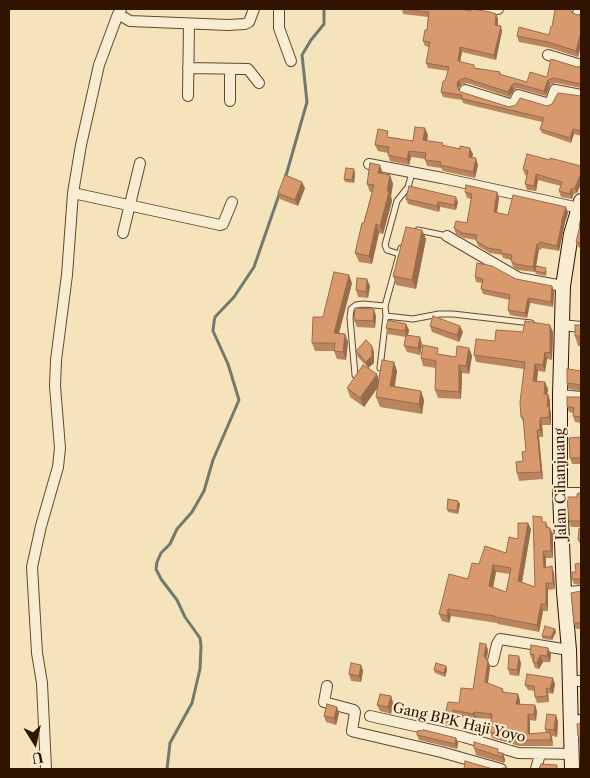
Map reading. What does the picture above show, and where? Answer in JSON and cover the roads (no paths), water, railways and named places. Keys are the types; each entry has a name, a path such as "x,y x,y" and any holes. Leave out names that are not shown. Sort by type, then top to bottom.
{"main road":[{"name":"Jalan Cihanjuang","path":"572,769 576,721 576,681 569,650 564,592 560,493 560,327 570,234 580,205"}],"street":[{"path":"46,769 42,683 33,601 32,567 41,526 58,467 60,443 55,386 56,360 67,275 73,194 81,145 99,65 119,12 130,22 228,25 249,22 254,9"},
{"path":"279,9 279,28 290,61"},
{"path":"487,9 498,9"},
{"path":"188,96 189,24"},
{"path":"548,56 581,65"},
{"path":"188,68 248,69 259,83"},
{"path":"230,69 230,101"},
{"path":"464,90 513,105 518,95 550,104 555,90 581,95"},
{"path":"123,233 140,163"},
{"path":"369,164 580,205"},
{"path":"73,194 220,225 223,224 232,202"},
{"path":"446,236 520,278 563,286"},
{"path":"560,327 581,326"},
{"path":"560,395 581,397"},
{"path":"560,493 581,493"},
{"path":"564,592 581,591"},
{"path":"493,661 500,638 569,650"},
{"path":"328,686 324,702 354,710 356,712 352,730 355,732 441,752 498,769"},
{"name":"Gang BPK Haji Yoyo","path":"370,716 464,737 518,753 572,754"},
{"path":"536,769 540,754"}],"lane":[{"path":"399,254 387,250 385,245 397,201 408,187 412,173"},
{"path":"409,231 418,230 446,236"},
{"path":"380,368 386,316 385,306 403,240"},
{"path":"356,375 350,318 351,309 356,305 363,304 385,306"},
{"path":"386,316 413,318 453,314 534,324"}],"waterway":[{"path":"285,179 307,102 302,55 324,24 324,9"},
{"path":"167,769 170,743 192,703 200,669 201,646 200,638 185,617 177,600 161,579 156,569 157,562 161,553 170,544 177,529 192,512 204,491 213,460 239,400 228,364 213,331 214,322 215,317 234,297 254,267 280,192"}]}
